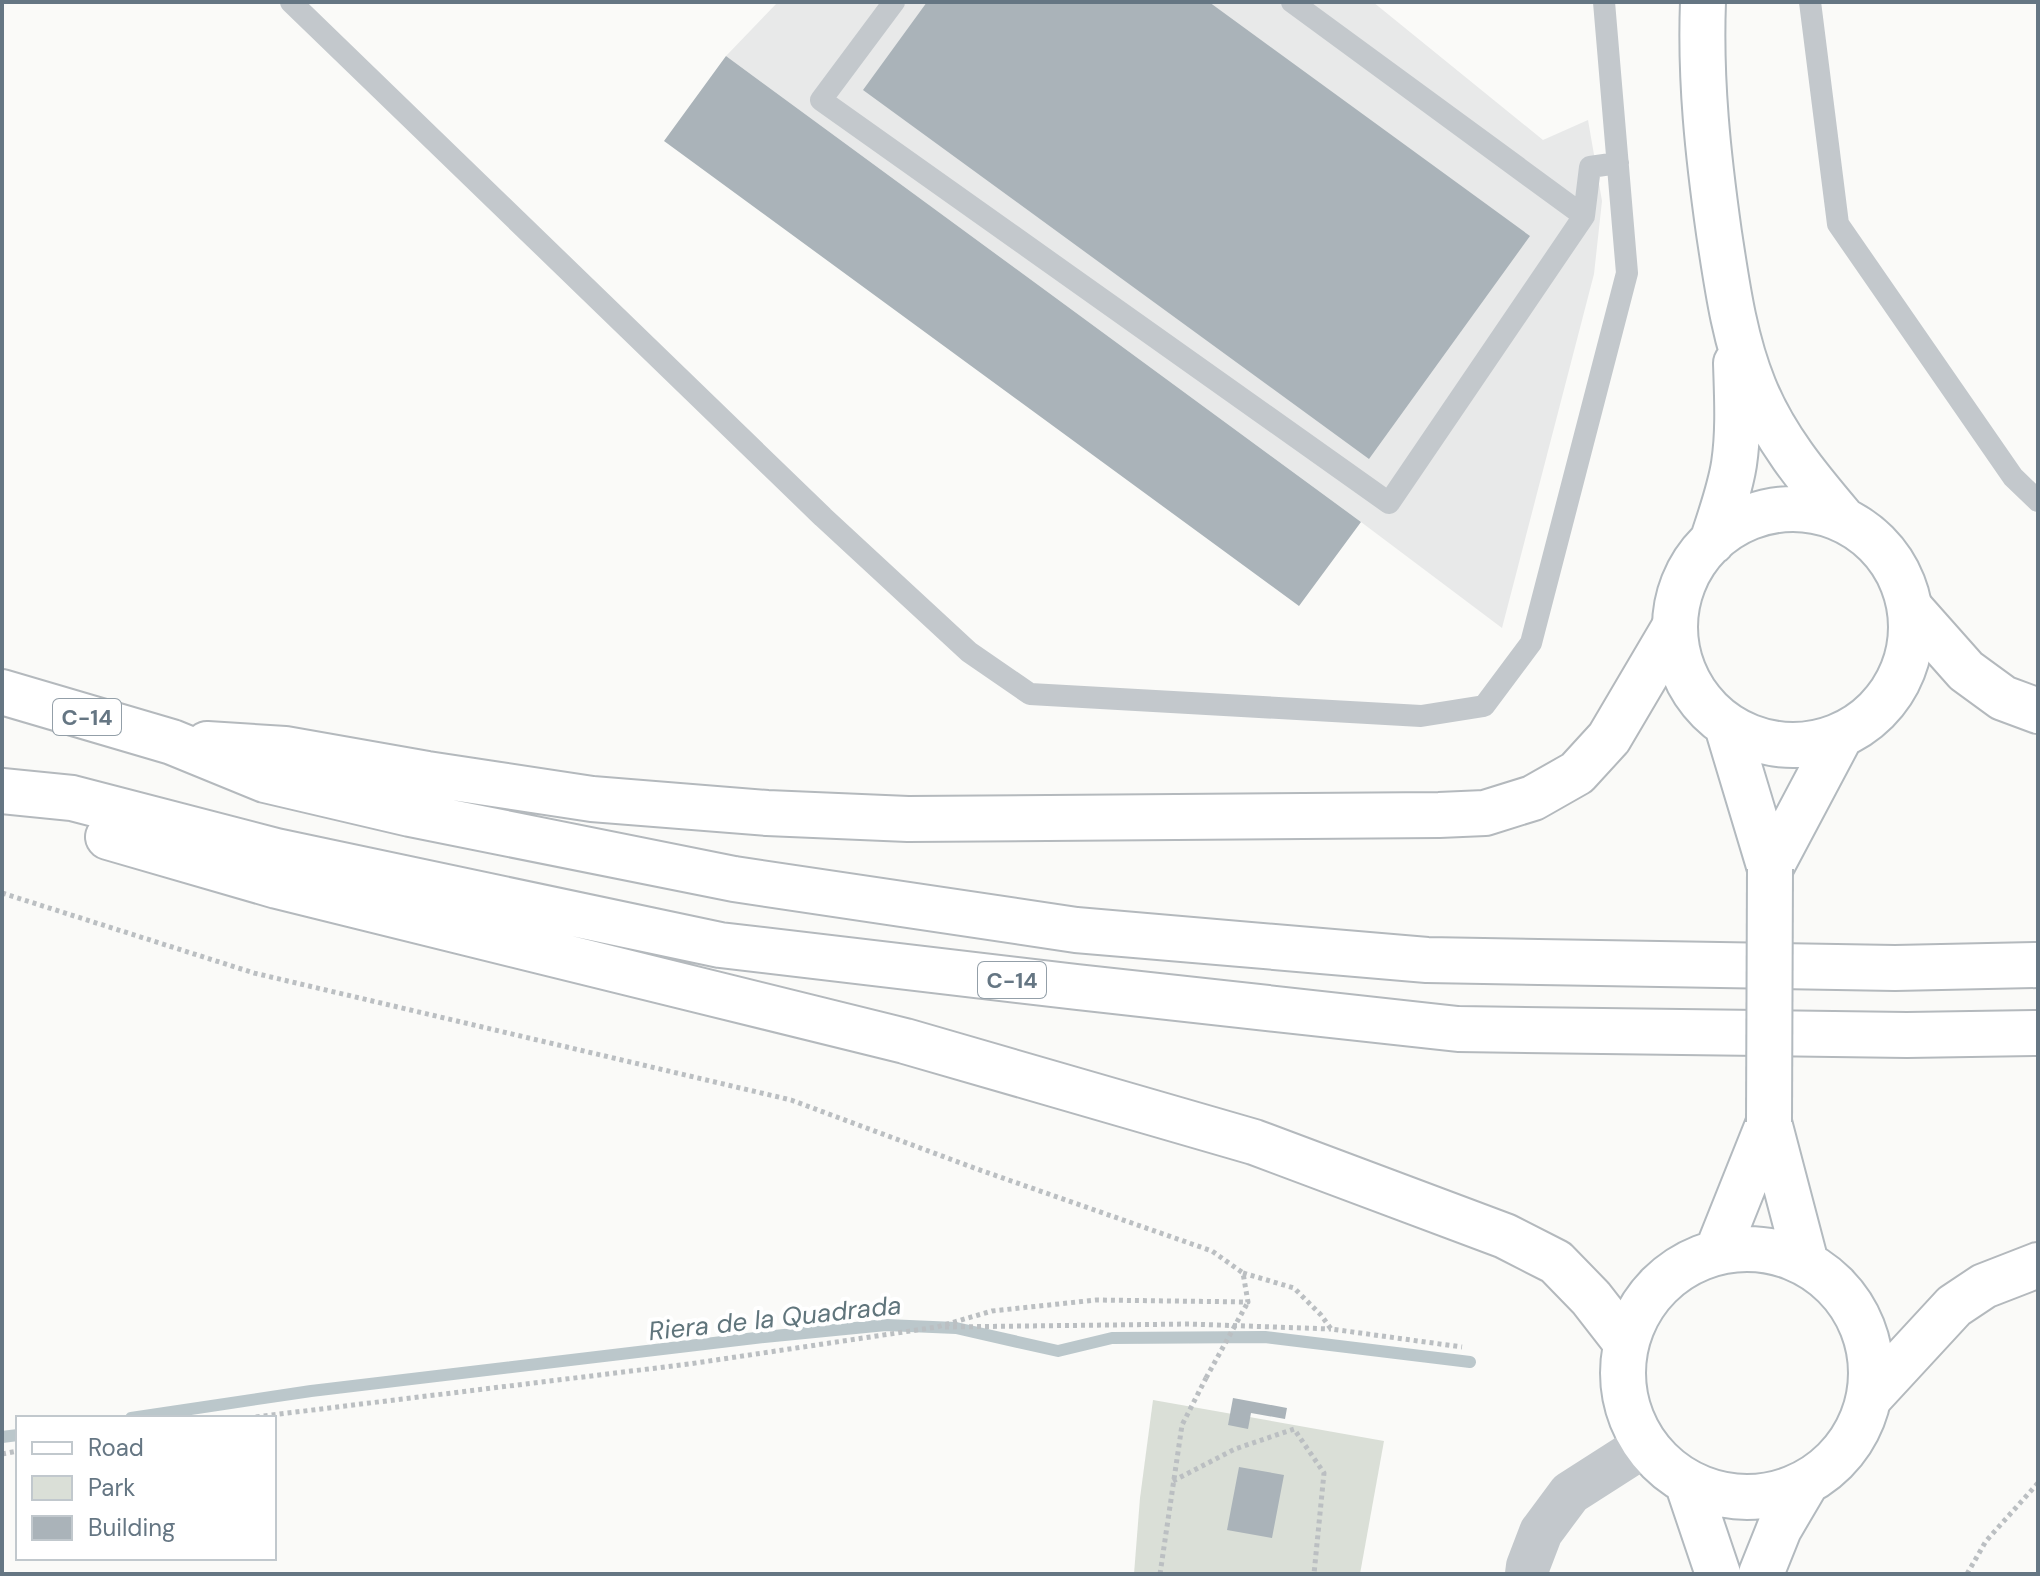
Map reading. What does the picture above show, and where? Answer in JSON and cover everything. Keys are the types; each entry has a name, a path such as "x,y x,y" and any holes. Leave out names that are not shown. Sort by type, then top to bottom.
{"main road":[{"path":"1703,2 1701,69 1708,155 1735,329 1737,417 1734,464 1712,542"},
{"path":"1735,329 1754,388 1780,437 1804,473 1842,518 1875,540 1899,572 1911,609 1910,648 1897,685 1872,716 1840,737 1802,746 1763,742 1727,726 1699,699 1687,676 1681,664 1675,626 1681,587 1700,552 1729,526 1766,511 1805,508 1842,518"},
{"path":"1911,609 1966,671 2003,698 2038,711"},
{"path":"172,742 285,749 592,799 767,813 908,819 1485,813 1533,798 1577,773 1609,738 1675,626"},
{"name":"C-14","path":"2,692 172,742 265,780 410,814 734,879 1076,930 1427,960 1895,968 2038,965"},
{"path":"1727,726 1770,869 1769,1122 1806,1263"},
{"path":"1770,869 1840,737"},
{"path":"2,793 46,819 277,886 905,1041 1254,1142 1505,1236 1556,1262 1591,1298 1626,1343"},
{"name":"C-14","path":"2,793 72,798 276,851 735,947 1458,1029 1907,1035 2038,1033"},
{"path":"1717,1252 1769,1122"},
{"path":"1748,1249 1778,1252 1806,1263 1837,1287 1860,1320 1870,1358 1869,1398 1857,1432 1835,1461 1806,1483 1767,1496 1725,1495 1687,1482 1664,1466 1645,1445 1629,1413 1623,1378 1626,1343 1639,1312 1660,1284 1686,1265 1717,1252 1748,1249"},
{"path":"1869,1398 1954,1306 1984,1286 2038,1265"},
{"path":"1687,1482 1718,1574"},
{"path":"1761,1574 1779,1529 1806,1483"}],"street":[{"path":"1527,1574 1541,1532 1570,1493 1645,1445"}],"lane":[{"path":"291,2 823,517 969,652 1030,694 1421,716 1484,706 1531,643 1627,273 1604,2"},
{"path":"894,2 821,100 1389,503 1584,216 1590,167 1618,163"},
{"path":"1292,2 1584,216"},
{"path":"1810,2 1838,224 2013,477 2038,501"}],"path":[{"path":"2,893 254,973 791,1100 1212,1251 1243,1273 1294,1288 1331,1329"},
{"path":"1160,1574 1182,1425 1248,1302 1243,1273"},
{"path":"263,1416 689,1364 937,1327 992,1311 1096,1300 1248,1302"},
{"path":"937,1327 1189,1324 1331,1329 1462,1347"},
{"path":"1173,1481 1235,1449 1294,1429 1324,1473 1314,1574"},
{"path":"1967,1574 1986,1541 2038,1483"}],"shaded area":[{"path":"778,2 1373,2 1543,140 1588,120 1602,201 1594,274 1502,628 726,56"}],"green space":[{"path":"1153,1400 1384,1441 1360,1574 1134,1574"}],"building":[{"path":"927,2 1209,2 1530,236 1369,459 863,90"},
{"path":"726,56 1361,522 1299,606 664,141"},
{"path":"1233,1398 1287,1408 1285,1419 1251,1413 1248,1429 1228,1425"},
{"path":"1239,1467 1284,1475 1272,1538 1227,1530"}],"waterway":[{"name":"Riera de la Quadrada","path":"144,1416 311,1391 886,1325 956,1328 1058,1351 1112,1338 1265,1337 1470,1362"},
{"name":"Riera de la Quadrada","path":"2,1437 16,1435"}]}
